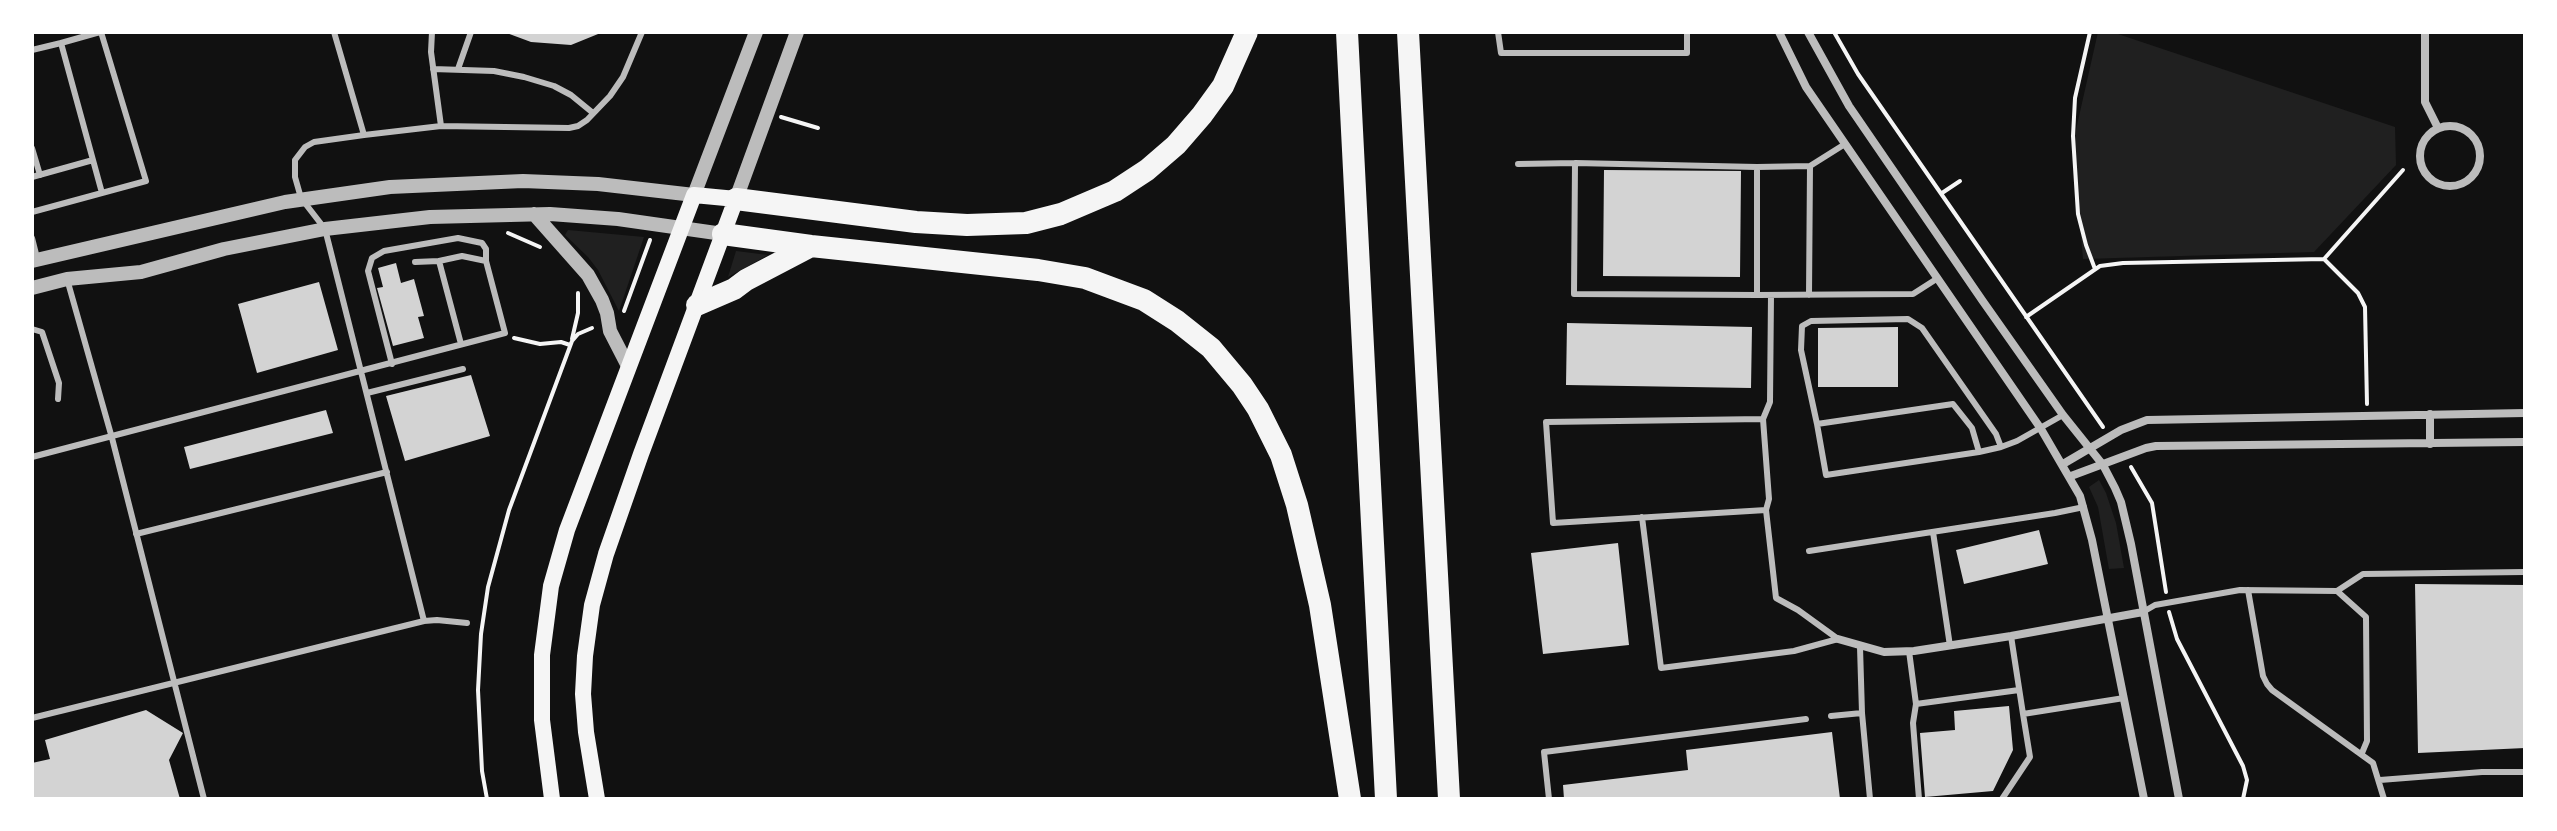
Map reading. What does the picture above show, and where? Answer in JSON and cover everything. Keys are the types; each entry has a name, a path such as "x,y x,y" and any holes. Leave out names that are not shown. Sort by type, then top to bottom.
{"highway":[{"path":"736,199 916,222 967,225 1026,223 1061,214 1124,185 1176,145 1223,86 1247,32"},
{"path":"1347,32 1386,799"},
{"path":"1408,32 1449,799"},
{"path":"723,234 1085,278 1125,291 1163,311 1211,348 1242,385 1271,433 1297,505 1320,605 1350,799"},
{"path":"697,305 734,289 811,246"}],"main road":[{"path":"552,799 543,742 542,655 551,586 567,530 694,195 736,199 631,481 592,605 583,694 597,799"}],"street":[{"path":"34,260 301,198 390,187 496,181 598,184 694,195 756,32"},
{"path":"736,199 797,32"},
{"path":"1779,32 1806,87 2071,476 2084,507 2144,799"},
{"path":"1808,32 1849,106 2063,415 2103,465 2115,488 2125,516 2179,799"},
{"path":"2425,32 2425,102 2438,128"},
{"path":"2458,126 2475,138 2480,148 2478,169 2463,183 2453,186 2434,182 2422,167 2420,149 2430,133 2438,128 2458,126"},
{"path":"534,214 588,275 602,300 610,331 628,366"},
{"path":"32,288 67,279 141,272 224,249 325,229 430,217 534,214 618,219 723,234"},
{"path":"60,253 67,279"},
{"path":"2063,464 2121,430 2147,420 2525,413"},
{"path":"2430,414 2430,444"},
{"path":"2071,476 2156,446 2525,442"},
{"path":"1838,639 1884,652 1909,651 2143,612"}],"lane":[{"path":"32,50 100,32 146,181 32,212"},
{"path":"334,32 364,135"},
{"path":"432,32 433,69 441,126"},
{"path":"458,69 471,32"},
{"path":"424,621 325,229 301,198 294,168 298,153 314,142 441,126 578,126 610,96 623,77 642,32"},
{"path":"1498,32 1501,53 1687,53 1687,32"},
{"path":"61,43 102,193"},
{"path":"433,69 494,71 554,86 593,113"},
{"path":"1518,164 1810,166 1845,144"},
{"path":"32,148 36,176 93,160"},
{"path":"1575,163 1574,294 1913,294 1938,278"},
{"path":"1809,295 1810,166"},
{"path":"1757,167 1757,295"},
{"path":"32,238 34,260"},
{"path":"32,457 112,438 392,364 505,333 482,243 458,238 384,251 372,258 368,271 392,364"},
{"path":"415,262 462,256 486,261"},
{"path":"439,261 461,344"},
{"path":"67,279 112,438 204,799"},
{"path":"1771,295 1770,402 1763,419 1769,499 1766,510 1776,598 1838,639"},
{"path":"2001,447 1996,434 1922,328 1912,320 1811,321 1802,326 1801,350 1826,475 2001,447 2063,415"},
{"path":"32,329 42,332 59,383 58,399"},
{"path":"367,393 463,369"},
{"path":"1817,424 1953,404 1972,428 1979,452"},
{"path":"1763,419 1546,422 1553,523 1766,510"},
{"path":"136,534 387,472"},
{"path":"1809,551 2084,507"},
{"path":"1642,517 1661,668 1794,651 1838,639"},
{"path":"1933,532 1950,646"},
{"path":"2143,612 2155,605 2248,590 2337,591 2363,574 2525,572"},
{"path":"2248,590 2267,684 2362,753 2376,767 2384,799"},
{"path":"2337,591 2366,617 2367,741 2362,753"},
{"path":"32,718 424,621 467,623"},
{"path":"2002,799 2030,757 2011,636"},
{"path":"1860,647 1870,799"},
{"path":"1909,651 1916,704 1913,723 1919,799"},
{"path":"1916,704 2019,690"},
{"path":"2023,714 2124,698"},
{"path":"1831,716 1862,713"},
{"path":"1549,799 1544,752 1806,719"},
{"path":"2380,780 2525,772"}],"path":[{"path":"1834,32 1848,58 2100,423"},
{"path":"2090,32 2075,98 2073,136 2078,214 2095,269"},
{"path":"767,113 818,128"},
{"path":"2324,259 2403,170"},
{"path":"1941,193 1960,181"},
{"path":"498,229 524,238 548,252"},
{"path":"620,314 625,310 651,238"},
{"path":"2026,317 2095,269 2123,263 2324,259 2358,293 2365,307 2367,404"},
{"path":"487,799 482,771 478,690 481,634 488,587 509,510 571,343 579,302 575,283"},
{"path":"571,343 578,334 599,326"},
{"path":"520,341 571,343"},
{"path":"2132,469 2152,503 2166,591"},
{"path":"2170,616 2177,639 2243,766 2247,780 2243,799"}],"shaded area":[{"path":"2098,32 2112,32 2395,127 2396,165 2314,252 2083,259 2073,143"},
{"path":"568,230 644,237 619,311 598,270 565,235"},
{"path":"736,251 768,255 728,277"},
{"path":"2099,480 2116,523 2124,568 2109,569 2098,507 2089,487"}],"building":[{"path":"504,32 603,32 571,45 531,42"},
{"path":"1604,170 1741,171 1740,277 1603,276"},
{"path":"396,263 401,283 414,279 424,316 418,317 424,338 393,346 377,288 383,287 378,268"},
{"path":"319,282 338,350 257,373 238,304"},
{"path":"1567,323 1752,327 1751,388 1566,385"},
{"path":"1898,327 1898,387 1818,387 1818,328"},
{"path":"471,375 490,436 405,461 386,396"},
{"path":"326,410 333,433 190,469 184,447"},
{"path":"2039,530 2048,564 1964,584 1956,550"},
{"path":"1618,543 1629,645 1543,654 1531,553"},
{"path":"2415,584 2525,585 2525,748 2418,753"},
{"path":"2009,706 2013,750 1993,791 1925,797 1920,733 1955,730 1954,711"},
{"path":"146,710 183,733 169,760 180,799 32,799 32,763 50,759 45,740"},
{"path":"1832,732 1840,799 1564,799 1563,785 1688,770 1686,750"}]}
